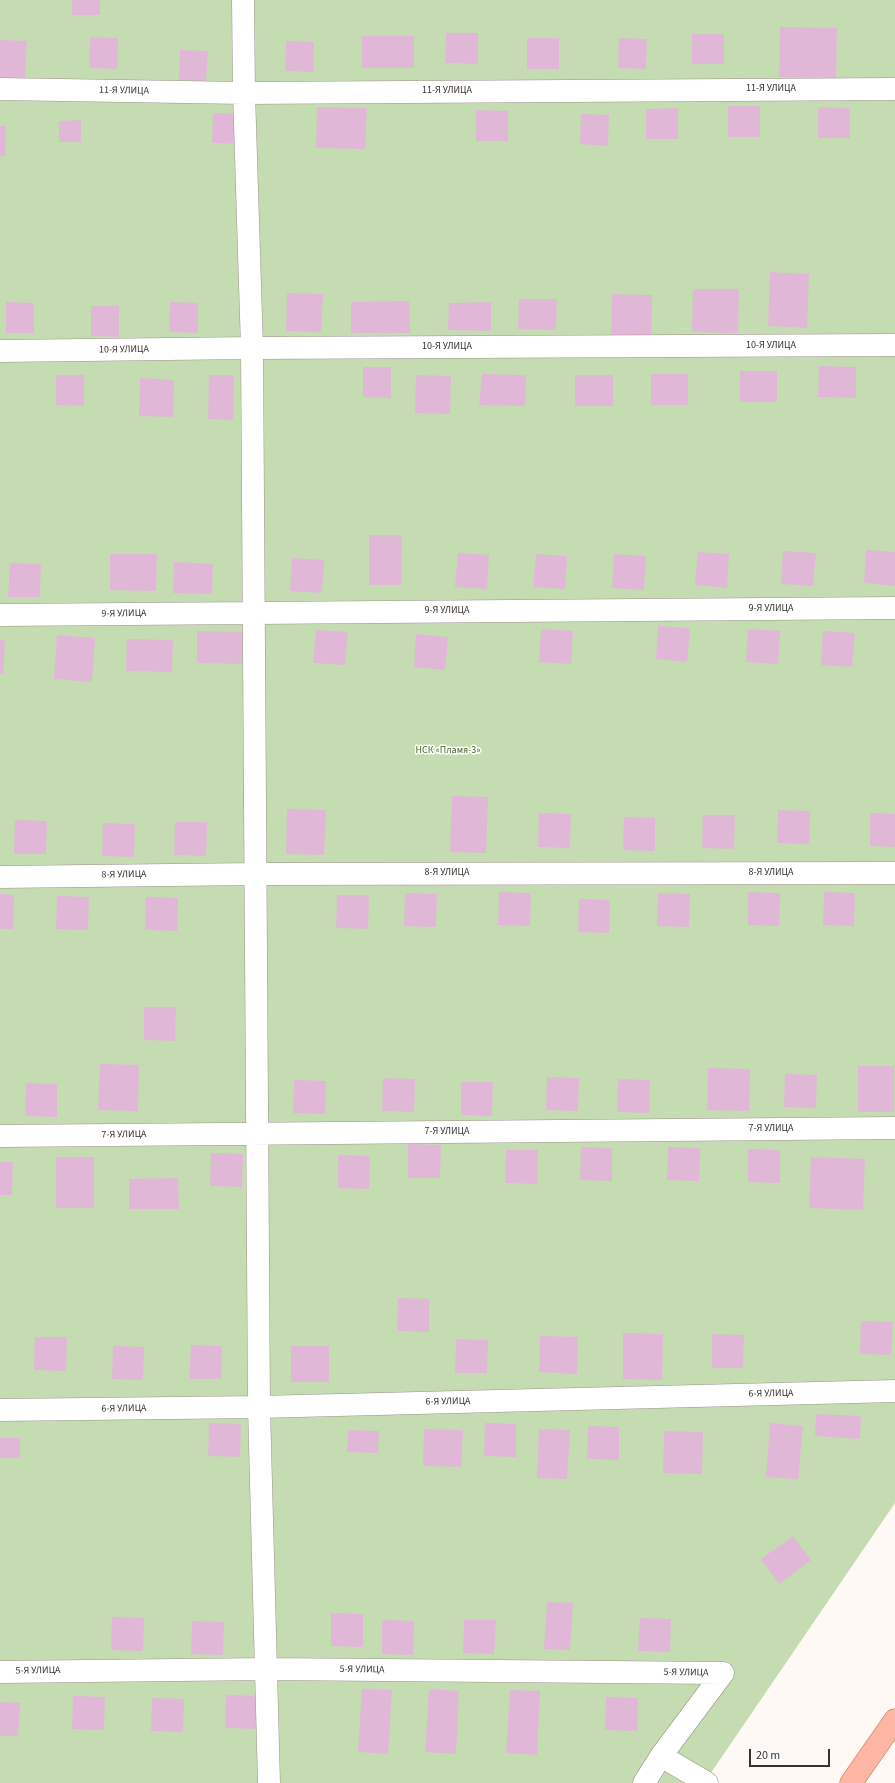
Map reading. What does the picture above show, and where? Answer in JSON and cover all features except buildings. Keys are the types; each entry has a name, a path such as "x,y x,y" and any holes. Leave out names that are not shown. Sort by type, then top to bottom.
{"main road":[{"path":"851,1783 895,1720"}],"street":[{"path":"243,0 244,93 252,348 252,613 256,874 259,1407 269,1783"},
{"name":"11-Я УЛИЦА","path":"0,89 244,93 895,89"},
{"name":"10-Я УЛИЦА","path":"0,352 252,348 895,345"},
{"name":"9-Я УЛИЦА","path":"0,615 895,608"},
{"name":"8-Я УЛИЦА","path":"0,876 895,873"},
{"name":"7-Я УЛИЦА","path":"0,1136 895,1128"},
{"name":"6-Я УЛИЦА","path":"0,1410 259,1407 895,1391"},
{"name":"5-Я УЛИЦА","path":"0,1672 267,1669 723,1673 661,1756"},
{"path":"644,1783 661,1756 707,1783"}],"green space":[{"name":"НСК «Пламя-3»","path":"0,0 895,0 895,1503 704,1783 0,1783"}]}
